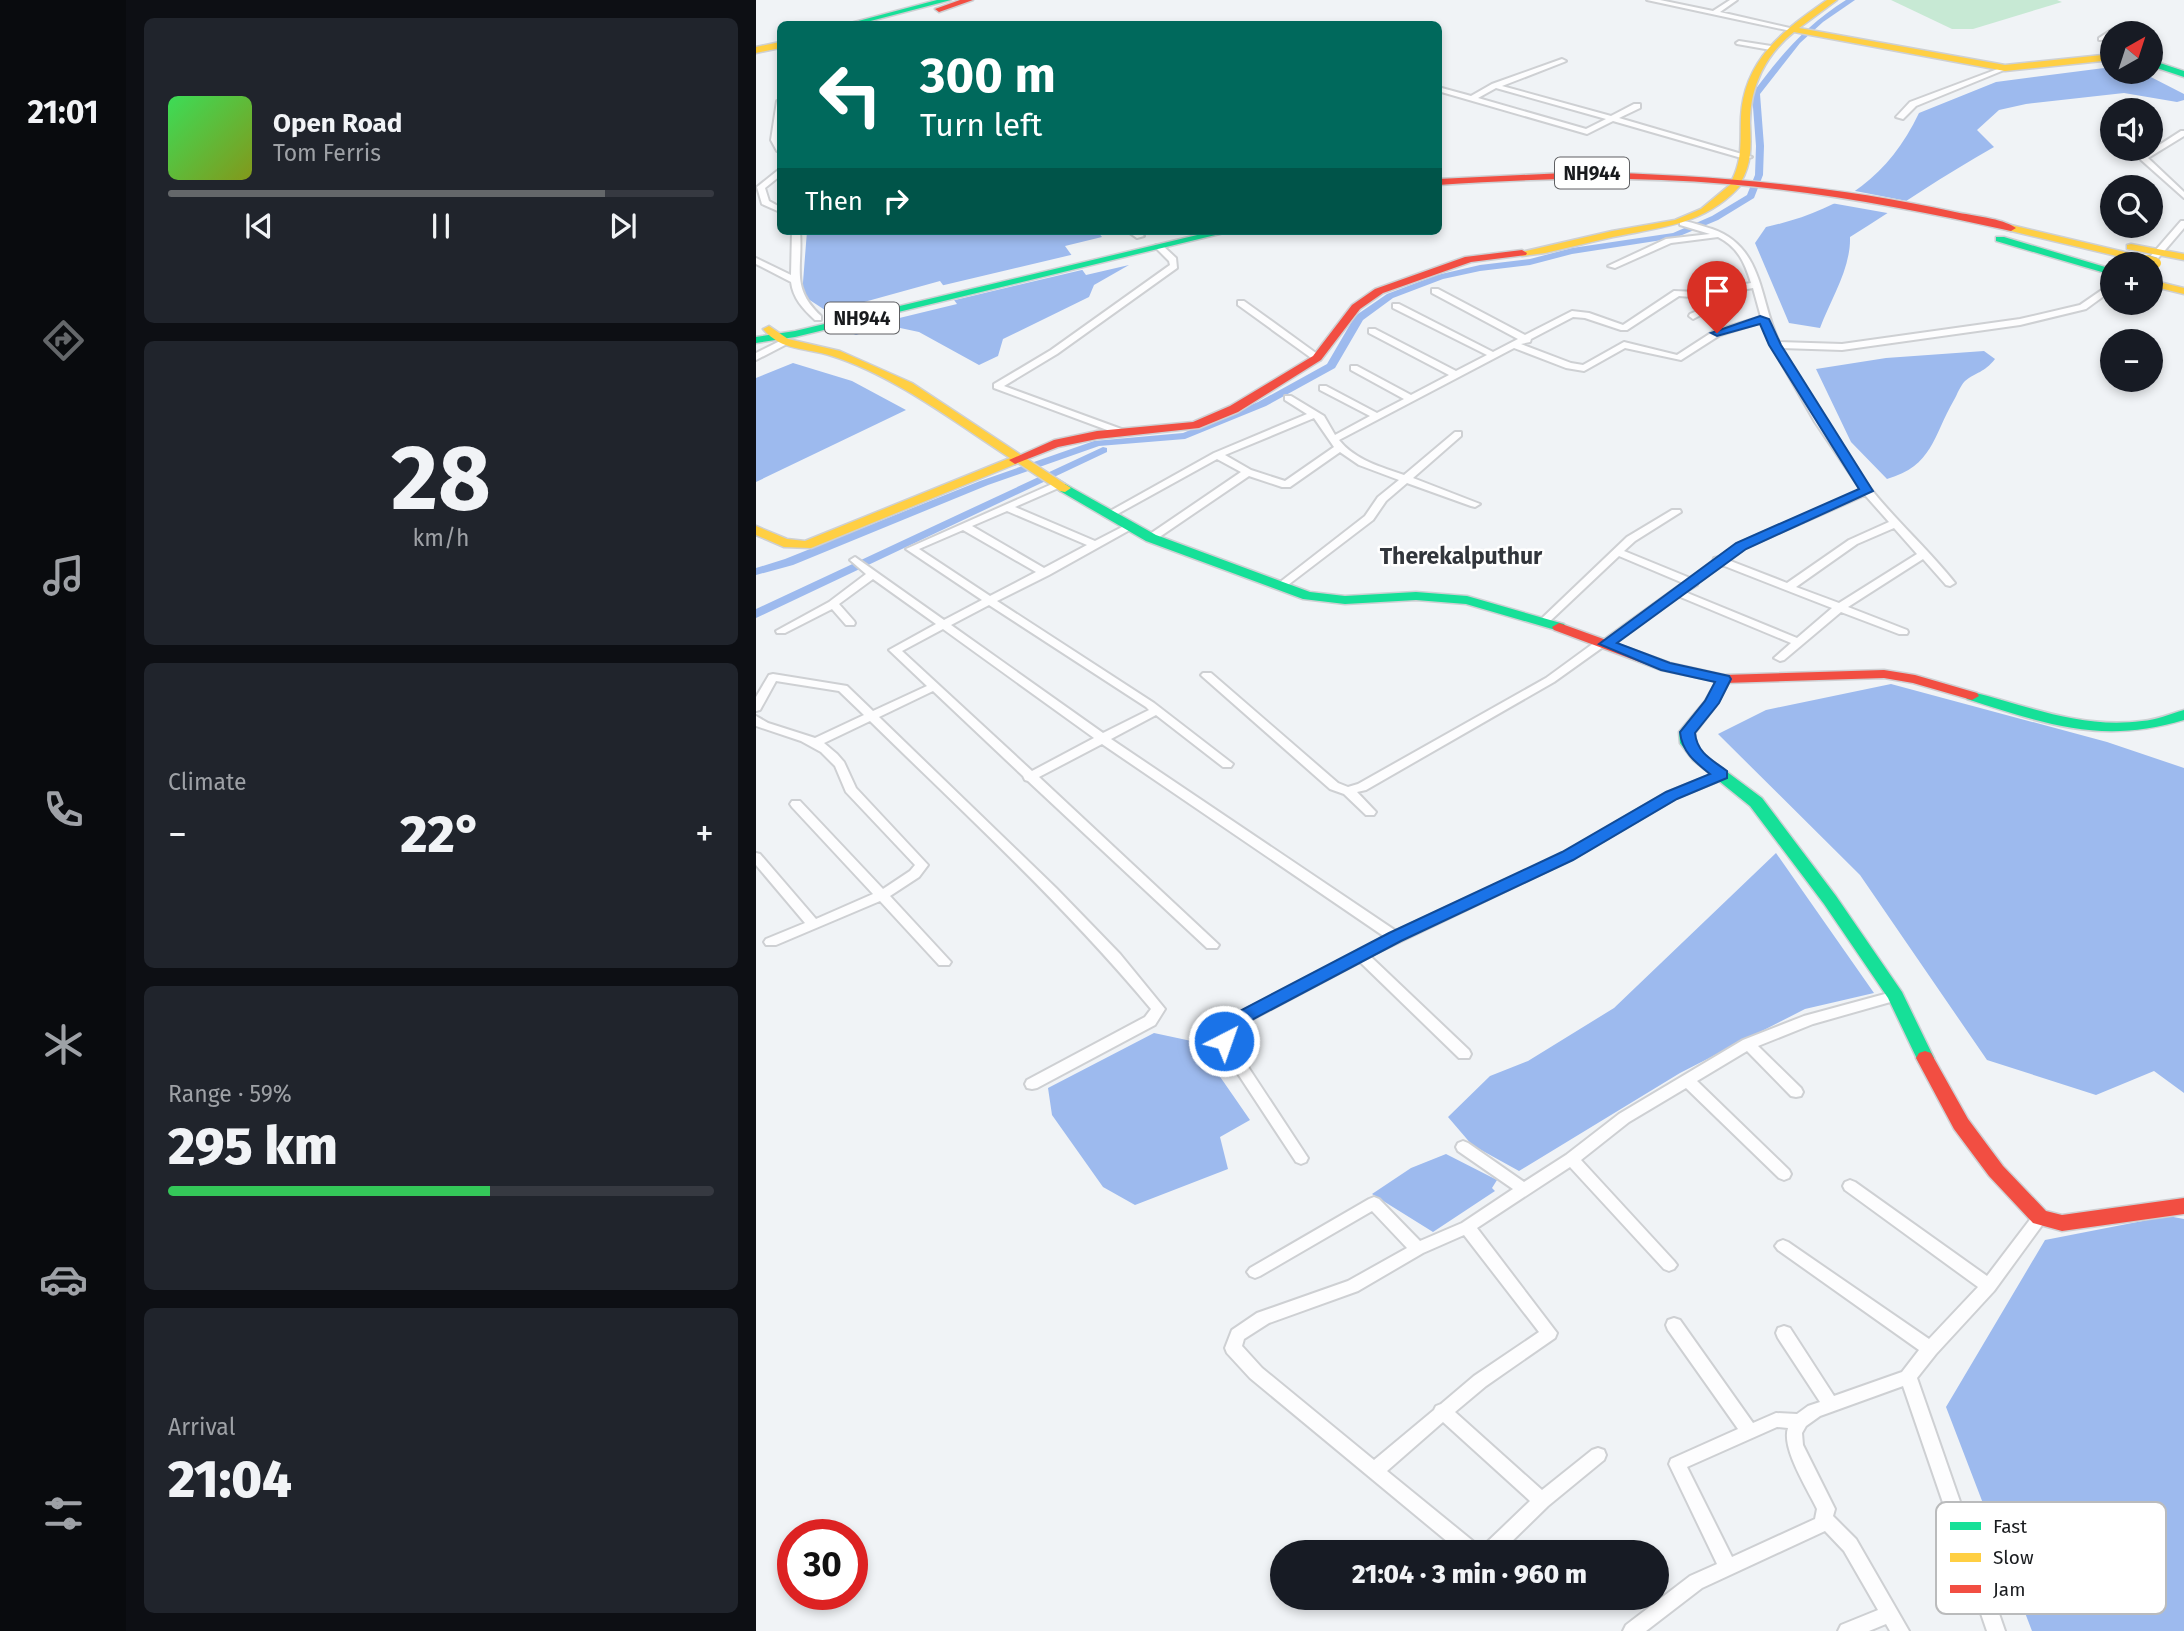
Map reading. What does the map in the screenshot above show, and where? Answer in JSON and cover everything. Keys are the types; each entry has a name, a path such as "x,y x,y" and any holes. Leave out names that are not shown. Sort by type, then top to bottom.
{"main road":[{"path":"863,21 947,0"},
{"path":"889,21 969,0"},
{"path":"756,530 784,542 806,545 1054,444 1121,432 1195,425 1234,409 1317,358 1356,307 1367,297 1422,273 1469,259 1558,249 1612,234 1687,224 1709,210 1741,183 1748,157 1746,114 1752,73 1770,48 1800,31 1833,0"},
{"path":"1800,31 2005,68 2100,58"},
{"path":"756,44 777,40"},
{"path":"756,50 777,46"},
{"path":"2163,67 2184,74"},
{"name":"NH944","path":"1442,182 1580,173 1741,183 1837,195 1934,215 1970,219 2110,252"},
{"name":"NH944","path":"1442,190 1586,180 1741,183"},
{"name":"NH944","path":"1934,215 1951,223 2100,258"},
{"path":"1951,223 2100,268"},
{"name":"NH944","path":"768,336 1086,260 1177,235"},
{"name":"NH944","path":"1086,260 1210,235"},
{"path":"2163,260 2184,257"},
{"name":"NH944","path":"2163,264 2184,269"},
{"name":"NH944","path":"2163,268 2184,278"},
{"path":"2163,285 2184,291"},
{"name":"NH944","path":"768,336 818,318 944,294"},
{"path":"768,336 836,353 908,386 1020,460 1108,515 1151,538 1308,596 1345,600 1416,596 1466,600 1544,621 1666,667 1724,679 1884,674 1915,679 2051,720 2105,728 2142,726 2184,715"},
{"path":"1724,679 1711,703 1687,732 1688,743 1698,757 1756,802 1830,900 1896,996 1941,1091 1961,1124 1996,1171 2040,1217 2062,1223 2184,1206"}],"street":[{"path":"1650,0 1800,31"},
{"path":"1714,13 1734,0"},
{"path":"1739,43 1770,48"},
{"path":"1472,98 1495,86 1562,61"},
{"path":"1900,117 1913,104 2005,68"},
{"path":"1495,86 1615,117 1748,157"},
{"path":"1442,90 1582,131 1637,106"},
{"path":"777,125 777,144"},
{"path":"2184,133 2143,158 2184,197"},
{"path":"777,175 761,187 765,202 777,208"},
{"path":"2160,252 2184,223"},
{"path":"1687,224 1731,240 1741,250 1763,300 1764,319 1775,345 1867,491 1950,583"},
{"path":"796,235 794,291 799,301 818,318"},
{"path":"1612,266 1669,241 1718,236"},
{"path":"1121,432 997,387 1054,352 1174,267 1172,260 1159,247"},
{"path":"756,261 795,280"},
{"path":"1217,454 1248,472 1286,485 1337,444 1378,417 1491,354 1517,346 1572,314 1586,315 1624,328 1677,293 1693,295 1755,285"},
{"path":"1435,291 1527,340"},
{"path":"1693,295 1710,308 1693,316"},
{"path":"1775,345 1842,347 2042,318 2083,307 2100,295"},
{"path":"1241,303 1317,358"},
{"path":"1396,306 1491,354"},
{"path":"1517,346 1579,368 1591,365 1624,345 1678,358 1717,333 1764,319"},
{"path":"1372,331 1455,374"},
{"path":"756,346 768,336"},
{"path":"756,357 768,336"},
{"path":"1354,368 1411,399"},
{"path":"1323,388 1378,417"},
{"path":"1288,398 1315,414 1337,444 1362,463 1475,504"},
{"path":"1108,515 1217,454 1315,414"},
{"path":"1280,586 1369,518 1382,499 1458,434"},
{"path":"1151,538 1248,472"},
{"path":"1056,482 1007,507 911,549 993,600 1157,710 1227,764"},
{"path":"1349,791 1362,787 1550,680 1693,583 1718,560 1741,546 1867,491"},
{"path":"1007,507 1095,545"},
{"path":"1544,621 1617,551 1654,524 1676,512"},
{"path":"1788,587 1853,542 1896,523"},
{"path":"964,526 1045,573"},
{"path":"1130,527 895,650 1212,945"},
{"path":"1617,551 1693,583"},
{"path":"1780,658 1840,607 1924,554"},
{"path":"855,560 1103,739 1395,937"},
{"path":"1718,560 1903,632"},
{"path":"781,631 832,604 873,574"},
{"path":"1677,592 1797,642"},
{"path":"832,604 850,623"},
{"path":"1206,676 1334,786 1349,791 1370,812"},
{"path":"756,707 774,677 843,688 1060,901 1158,1009 1150,1021 1032,1083"},
{"path":"818,741 933,687"},
{"path":"1029,777 1157,710"},
{"path":"756,720 764,726 818,741 846,773 850,789 922,864 917,876 883,895 771,942"},
{"path":"1301,1158 1224,1041 1224,1035 1238,1020 1395,937 1568,856 1672,795 1722,775"},
{"path":"796,804 944,962"},
{"path":"756,857 813,924"},
{"path":"1362,956 1464,1054"},
{"path":"1458,1540 1256,1373 1233,1348 1238,1335 1264,1318 1353,1286 1418,1249 1467,1227 1571,1159 1624,1118 1748,1044 1809,1020 1896,996"},
{"path":"1748,1044 1797,1092"},
{"path":"1687,1080 1784,1174"},
{"path":"1463,1147 1525,1190"},
{"path":"1571,1159 1669,1265"},
{"path":"1850,1186 1989,1286"},
{"path":"1255,1272 1374,1203 1418,1249"},
{"path":"1727,1566 1677,1464 1776,1420 1800,1421 1830,1405 1908,1377 1930,1349 1989,1286 2040,1217"},
{"path":"1374,1471 1442,1411 1549,1333 1467,1227"},
{"path":"1783,1245 1930,1349"},
{"path":"1674,1325 1750,1432"},
{"path":"1784,1333 1830,1405"},
{"path":"1908,1377 1951,1502"},
{"path":"1442,1411 1542,1502"},
{"path":"1632,1631 1670,1599 1727,1566 1815,1529 1825,1519 1826,1509 1795,1445 1794,1432 1800,1421"},
{"path":"1502,1540 1598,1455"},
{"path":"1825,1519 1850,1545 1900,1631"},
{"path":"1847,1631 1891,1614"},
{"path":"1990,1614 1996,1631"}],"green space":[{"path":"1891,0 2062,2 1973,29 1952,29"}],"water":[{"path":"2100,69 2100,84 2163,83 2184,94 2184,100 2177,102 2124,93 2026,104 1999,110 1977,130 1994,147 1850,237 1844,272 1820,328 1789,323 1755,243 1766,227 1816,212 1838,202 1876,174 1892,157 1919,113 1996,82"},
{"path":"807,235 1100,235 1102,237 1065,246 1086,275 1129,265 1094,285 1089,297 1003,339 998,356 979,365 919,332 886,325 856,335 851,333 850,330 957,304 940,281 828,312 802,295"},
{"path":"1984,351 1995,359 1963,383 1923,458 1902,473 1887,479 1851,442 1816,369 1886,358"},
{"path":"793,363 852,381 906,410 756,482 756,378"},
{"path":"1891,684 2107,742 2184,768 2184,1093 2154,1071 2096,1095 1987,1060 1860,875 1718,734 1766,710"},
{"path":"1776,853 1874,993 1805,1009 1680,1073 1519,1171 1472,1145 1448,1117 1490,1076 1528,1061 1614,1008"},
{"path":"1154,1033 1196,1042 1250,1120 1220,1137 1228,1169 1135,1205 1103,1187 1052,1115 1048,1088"},
{"path":"1446,1154 1497,1180 1492,1188 1495,1191 1433,1232 1372,1194 1411,1168"},
{"path":"2168,1216 2184,1219 2184,1631 2032,1631 2025,1614 2166,1614 2166,1502 1982,1502 1946,1407 2045,1240"}],"pier":[{"path":"1850,190 1912,202 1893,214 1831,203"},
{"path":"1075,254 1086,269 951,301 940,286"}],"waterway":[{"path":"757,572 789,562 984,483 1098,443 1185,436 1262,404 1331,366 1359,318 1390,296 1440,277 1480,268 1530,262 1572,251 1675,235 1715,218 1751,196 1759,175 1756,94 1808,31 1851,0"},
{"path":"756,614 1103,450"}],"traffic: fast":[{"path":"863,21 947,0"},
{"path":"2163,67 2184,74"},
{"path":"756,340 795,334 1210,235"},
{"path":"2000,239 2100,268"},
{"path":"1065,488 1151,538 1308,596 1345,600 1416,596 1467,600 1559,627"},
{"path":"1724,679 1711,703 1687,732 1688,743 1698,757 1756,802 1830,900 1896,996 1925,1058"},
{"path":"1972,696 2056,721 2099,728 2142,726 2184,715"}],"traffic: slow":[{"path":"1737,180 1745,162 1746,113 1755,73 1774,45 1833,0"},
{"path":"1791,29 2005,68 2100,58"},
{"path":"756,50 777,46"},
{"path":"1522,253 1691,218 1705,211 1735,186"},
{"path":"2011,228 2112,252"},
{"path":"2131,247 2184,257"},
{"path":"2163,286 2184,291"},
{"path":"769,329 784,342 836,353 908,386 1065,488"},
{"path":"756,530 784,543 806,545 1015,460"}],"traffic: jam":[{"path":"939,9 969,0"},
{"path":"1442,182 1584,175 1726,181 1868,199 2011,228"},
{"path":"1015,460 1054,444 1097,435 1195,425 1234,409 1317,358 1356,307 1379,291 1469,259 1522,253"},
{"path":"1559,627 1666,667 1724,679 1884,674 1915,679 1972,696"},
{"path":"1925,1058 1961,1124 1996,1171 2040,1217 2062,1223 2184,1206"}],"district":[{"name":"Therekalputhur","path":"1461,556"}],"route":[{"path":"1224,1041 1227,1029 1238,1020 1395,937 1568,856 1672,795 1722,775 1698,757 1688,743 1687,732 1711,703 1724,679 1666,667 1606,644 1693,583 1718,560 1741,546 1867,491 1775,345 1764,319 1717,333"}]}
